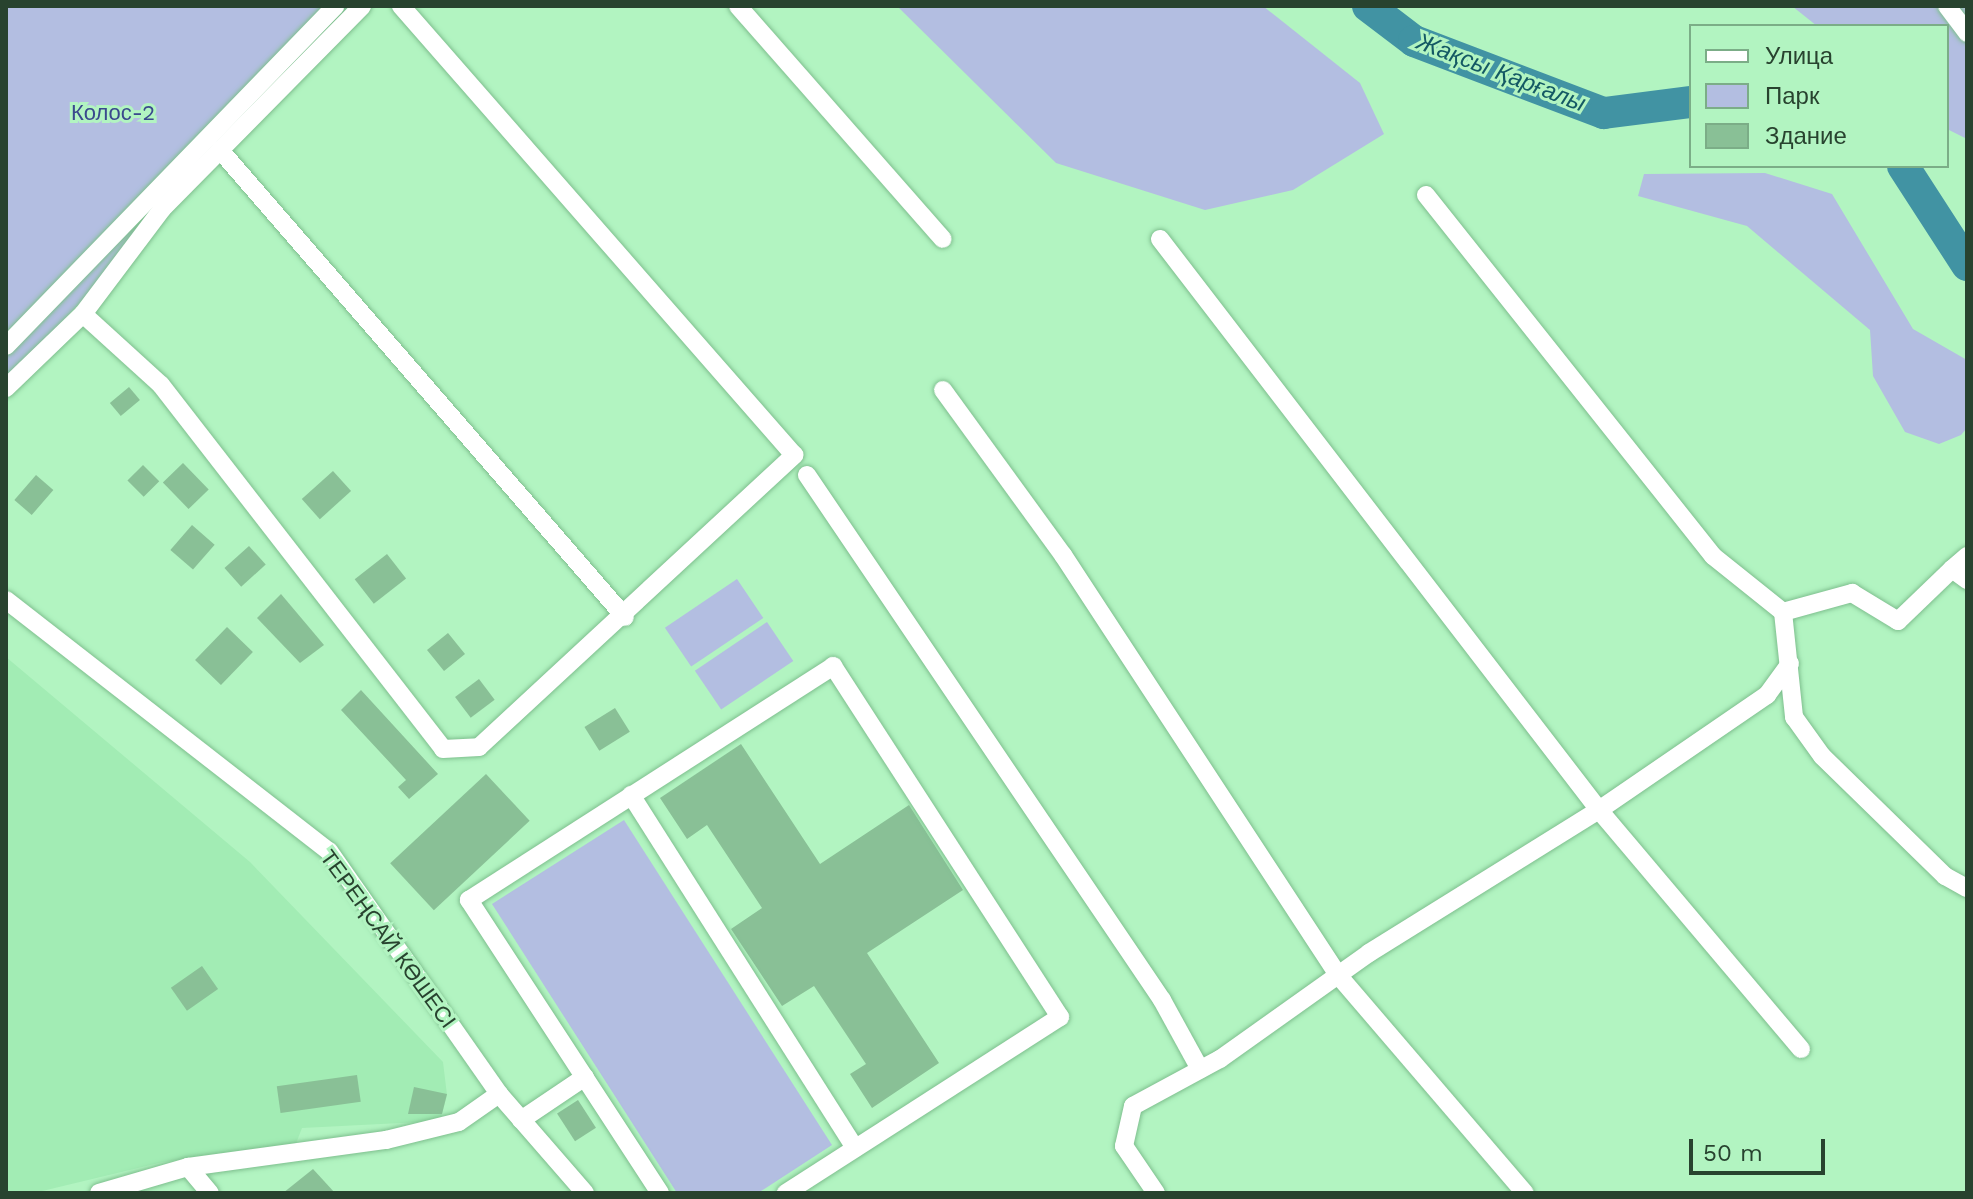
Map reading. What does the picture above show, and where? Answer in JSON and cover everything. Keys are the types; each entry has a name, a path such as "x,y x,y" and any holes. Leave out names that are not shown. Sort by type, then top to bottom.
{"street":[{"path":"6,346 335,6"},
{"path":"6,388 83,314 162,209 362,6"},
{"path":"83,314 161,385 443,749 479,747 625,617 794,455 401,6"},
{"path":"738,6 943,239"},
{"path":"1947,6 1967,33"},
{"path":"220,150 625,617"},
{"path":"1426,195 1713,556 1783,612 1794,717 1822,756 1945,876 1967,888"},
{"path":"1160,239 1599,810 1801,1049"},
{"path":"943,390 1063,555 1338,975 1525,1193"},
{"path":"807,475 1162,1000 1200,1069"},
{"path":"1783,612 1852,593 1898,621 1959,574 1967,556"},
{"name":"ТЕРЕҢСАЙ КӨШЕСІ","path":"6,600 329,851 499,1094 585,1193"},
{"path":"1156,1193 1124,1146 1126,1124 1133,1106 1200,1069 1338,975 1599,810 1767,695 1790,663"},
{"path":"660,1193 469,900 833,666 1060,1017 786,1193"},
{"path":"631,795 855,1148"},
{"path":"521,1120 585,1077"},
{"path":"99,1193 188,1167 386,1140 459,1122 499,1094"},
{"path":"188,1167 210,1193"}],"shaded area":[{"path":"6,657 250,862 443,1062 447,1095 440,1121 302,1128 295,1146 163,1162 34,1193 6,1193"}],"green space":[{"name":"Колос-2","path":"6,6 364,6 6,380"},
{"path":"897,6 1263,6 1360,83 1384,134 1293,190 1205,210 1056,163"},
{"path":"1792,6 1967,6 1967,139 1949,130 1949,24 1814,24"},
{"path":"1765,173 1832,194 1913,329 1967,360 1967,428 1961,435 1939,444 1905,432 1873,376 1870,330 1747,226 1638,196 1644,174"},
{"path":"737,579 763,618 691,667 665,628"},
{"path":"767,622 793,661 721,710 695,671"},
{"path":"624,820 832,1145 758,1193 677,1193 492,904"}],"building":[{"path":"129,387 140,400 121,416 110,403"},
{"path":"183,463 209,490 189,509 163,482"},
{"path":"143,465 159,481 144,497 127,481"},
{"path":"333,471 351,491 320,519 302,499"},
{"path":"36,475 53,490 32,515 14,500"},
{"path":"192,525 215,545 193,570 170,550"},
{"path":"249,546 266,565 241,587 224,568"},
{"path":"387,554 406,578 374,604 355,579"},
{"path":"281,594 324,645 300,663 257,618"},
{"path":"227,627 253,652 221,685 195,660"},
{"path":"448,633 465,654 444,671 427,650"},
{"path":"479,679 495,700 471,718 455,697"},
{"path":"361,690 438,774 409,799 398,787 406,780 341,710"},
{"path":"615,708 630,732 599,751 584,727"},
{"path":"741,744 820,864 909,805 963,890 867,953 939,1063 872,1108 850,1074 866,1064 814,986 782,1006 731,929 762,908 707,825 687,839 660,798"},
{"path":"486,774 530,821 434,910 390,863"},
{"path":"202,966 218,989 187,1011 171,988"},
{"path":"357,1075 361,1102 281,1113 277,1086"},
{"path":"414,1087 447,1094 442,1114 408,1114"},
{"path":"578,1100 596,1128 575,1141 557,1114"},
{"path":"313,1169 335,1193 283,1193"}],"waterway":[{"name":"Жақсы Қарғалы","path":"1368,6 1414,41 1604,113 1689,102"},
{"name":"Жақсы Қарғалы","path":"1904,168 1967,265"}]}
